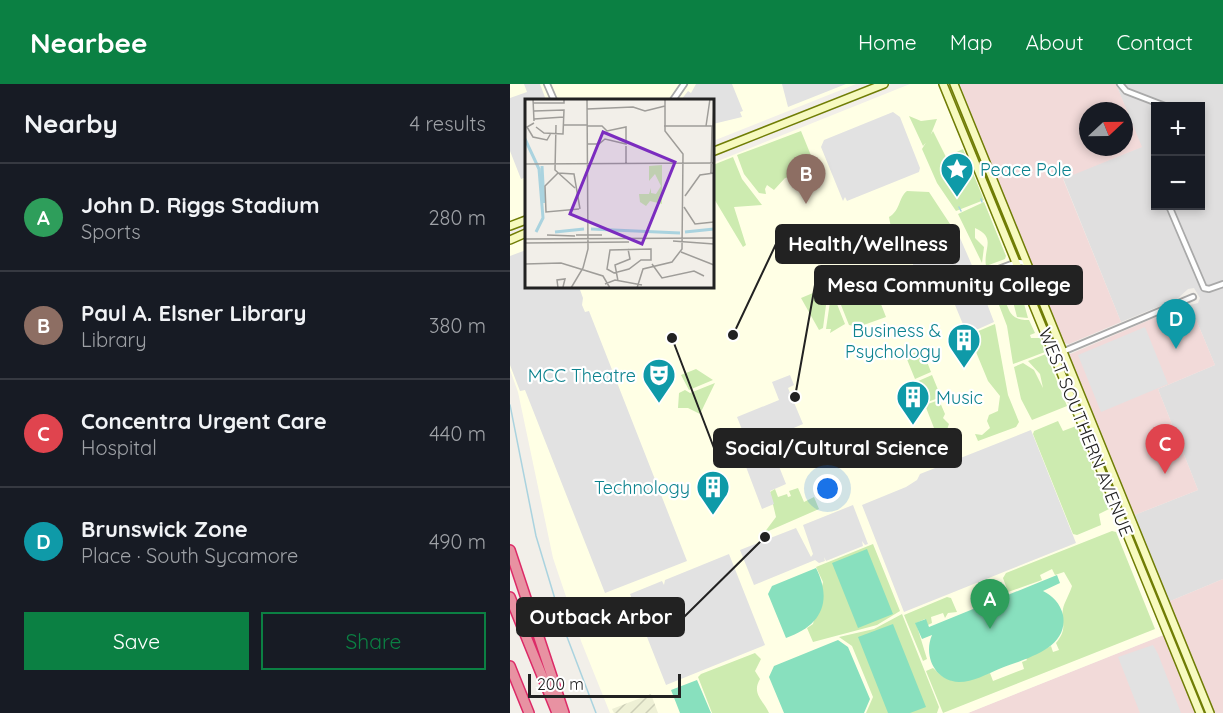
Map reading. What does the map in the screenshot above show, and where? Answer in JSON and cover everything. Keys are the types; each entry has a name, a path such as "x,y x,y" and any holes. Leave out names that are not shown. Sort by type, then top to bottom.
{"highway":[{"path":"510,550 564,713"},
{"path":"510,597 557,713"},
{"path":"510,666 527,713"},
{"path":"510,677 527,713"}],"main road":[{"path":"714,151 884,84"},
{"name":"WEST SOUTHERN AVENUE","path":"943,84 1020,270 1059,353 1209,713"},
{"name":"WEST SOUTHERN AVENUE","path":"954,84 1027,263 1059,353 1200,713"},
{"path":"974,158 993,192 1000,196"},
{"path":"510,226 525,220"},
{"path":"510,240 525,233"},
{"path":"1171,643 1179,647 1195,686 1201,691"}],"street":[{"path":"547,84 554,99"},
{"path":"674,99 684,84"},
{"path":"1120,84 1126,91 1155,102"},
{"path":"1171,210 1204,288 1209,290 1223,284"},
{"path":"980,276 1017,262 1027,263"},
{"path":"983,285 1020,270 1027,263"},
{"path":"1059,353 1193,297"}],"shaded area":[{"path":"510,84 856,84 714,141 714,99 525,99 525,214 510,222"},
{"path":"524,84 540,84 546,99 525,99 525,177 521,179 510,151 510,98 527,92"},
{"path":"696,84 732,84 743,111 740,112 742,117 714,124 714,99 682,99 688,91 691,93"},
{"path":"782,84 846,84 788,107"},
{"path":"910,84 941,84 956,130 963,140 1025,288 1036,323 1044,334 1166,634 968,713 610,713 581,641 553,558 518,392 510,370 510,245 525,238 525,288 714,288 714,163"},
{"path":"960,84 1116,84 1123,102 1079,102 1079,156 1120,156 1063,179 1121,322 1069,344 1062,343"},
{"path":"1116,84 1223,84 1223,579 1168,602 1132,516 1198,490 1158,389 1215,365 1190,305 1198,303 1200,298 1194,288 1188,289 1177,299 1121,322 1063,178 1118,156 1133,156 1133,150 1141,147 1133,127 1133,102 1123,102"},
{"path":"893,112 900,117 920,168 919,172 847,201 845,197 843,201 821,147 824,140"},
{"path":"1133,125 1142,147 1133,151"},
{"path":"957,231 974,270 963,275 966,278 930,293 919,265 914,267 908,251"},
{"path":"525,250 525,288 579,288 583,298 582,305 585,312 589,311 687,561 605,593 525,390 520,391 510,365 510,256"},
{"path":"983,293 994,322 967,334 955,305"},
{"path":"1184,305 1190,305 1215,365 1158,389 1198,490 1132,516 1068,355"},
{"path":"1145,327 1168,384 1101,412 1078,355"},
{"path":"790,375 794,385 788,388 803,424 768,439 786,484 770,491 774,504 762,509 740,451 749,447 737,417 779,400 772,382"},
{"path":"1031,430 1076,543 904,612 862,505 906,487 917,480 920,474"},
{"path":"853,505 868,544 865,545 862,541 863,546 826,561 824,557 825,561 819,563 815,560 754,585 740,550 796,528 811,557 813,554 803,525"},
{"path":"729,554 765,645 666,685 630,594 662,581 664,585 665,580"},
{"path":"1223,579 1223,713 1212,713 1168,602"},
{"path":"1166,634 1195,713 968,713"},
{"path":"1153,645 1181,713 1140,713 1118,657"},
{"path":"651,694 658,713 614,713 612,709"}],"green space":[{"path":"909,116 921,121 937,119 929,139 923,146"},
{"path":"801,131 819,175 816,176 806,171 800,175 785,178 774,190 767,185 766,194 759,193 744,174 737,155"},
{"path":"933,131 946,157 963,149 984,200 956,211 937,183 922,149"},
{"path":"733,157 742,179 762,205 734,207 746,245 743,247 714,199 714,165"},
{"path":"907,191 929,192 954,230 899,251 893,234 904,231 902,227 892,233 889,217 896,211"},
{"path":"984,202 1006,256 1005,259 986,266 988,244 986,236 975,228 975,238 984,247 982,263 958,214"},
{"path":"868,271 886,317 858,327 849,325 833,285"},
{"path":"1014,279 1020,289 1028,318 1017,317 1011,294 996,286"},
{"path":"825,288 828,290 823,328 819,330 801,298"},
{"path":"994,292 1004,298 1014,317 1029,320 1035,333 1030,335 1031,338 1040,338 1045,352 1013,364 1007,326"},
{"path":"833,294 845,324 830,333 831,329 826,329"},
{"path":"995,324 1008,395 1019,422 1016,427 978,441 975,434 982,435 990,428 987,421 989,415 998,411 1000,396 988,381 969,335"},
{"path":"922,349 931,372 915,379 906,357"},
{"path":"1046,354 1067,406 1032,420 1021,399 1014,367 1023,363 1034,370 1043,388 1040,374 1028,361"},
{"path":"696,369 713,380 689,390 681,375"},
{"path":"932,375 941,397 925,403 916,382"},
{"path":"715,383 700,414 688,408 678,408 679,393 685,390 690,393"},
{"path":"939,400 945,414 943,418 949,424 941,446 925,405"},
{"path":"1058,421 1063,431 1076,426 1109,509 1099,514 1101,525 1077,535 1073,534 1033,434 1034,431"},
{"path":"798,488 804,502 814,497 819,509 764,533 776,517 770,492 775,489 778,497 787,494 788,497 791,496 789,491"},
{"path":"1112,531 1116,532 1155,629 943,713 926,671 933,668 941,675 955,681 990,673 993,681 1024,669 1022,662 1027,660 1026,658 1051,646 1053,652 1059,650 1056,643 1062,633 1063,609 1072,586 1064,572 1055,575 1052,569 1040,575 1042,580 1008,592 1003,578 1006,573"},
{"path":"873,544 900,611 877,625 813,642 807,628 813,624 823,582 816,567"},
{"path":"867,549 893,614 858,628 832,563"},
{"path":"816,568 823,592 820,611 808,627 786,638 768,594 772,586"},
{"path":"1057,575 1060,583 1043,591 1056,600 1063,615 1063,627 1059,637 1052,645 1031,657 969,681 951,681 943,677 933,666 929,651 932,635 922,639 915,623 926,619 929,627"},
{"path":"947,597 951,598 957,612 948,613 945,618 943,613 931,617 932,623 928,625 925,619 916,623 927,659 923,661 904,615"},
{"path":"902,614 939,707 937,713 866,713 873,697 852,646 839,637 874,629"},
{"path":"893,624 926,707 910,713 888,713 858,637"},
{"path":"838,640 848,647 870,699 864,713 784,713 769,677 774,666"},
{"path":"755,653 761,659 755,671 760,679 757,689 769,713 712,713 698,677"},
{"path":"697,680 711,713 680,713 671,690"}],"waterway":[{"path":"959,207 961,211"},
{"path":"510,405 536,536 564,629 596,713"}],"place":[{"name":"Peace Pole","path":"957,198"},
{"name":"Paul A. Elsner Library","path":"806,204"},
{"name":"Health/Wellness","path":"733,335"},
{"name":"Social/Cultural Science","path":"672,338"},
{"name":"Brunswick Zone","path":"1176,349"},
{"name":"Business & Psychology","path":"964,369"},
{"name":"Mesa Community College","path":"795,397"},
{"name":"MCC Theatre","path":"659,404"},
{"name":"Music","path":"913,426"},
{"name":"Concentra Urgent Care","path":"1165,474"},
{"name":"Technology","path":"713,516"},
{"name":"Outback Arbor","path":"765,537"},
{"name":"John D. Riggs Stadium","path":"990,629"}]}
